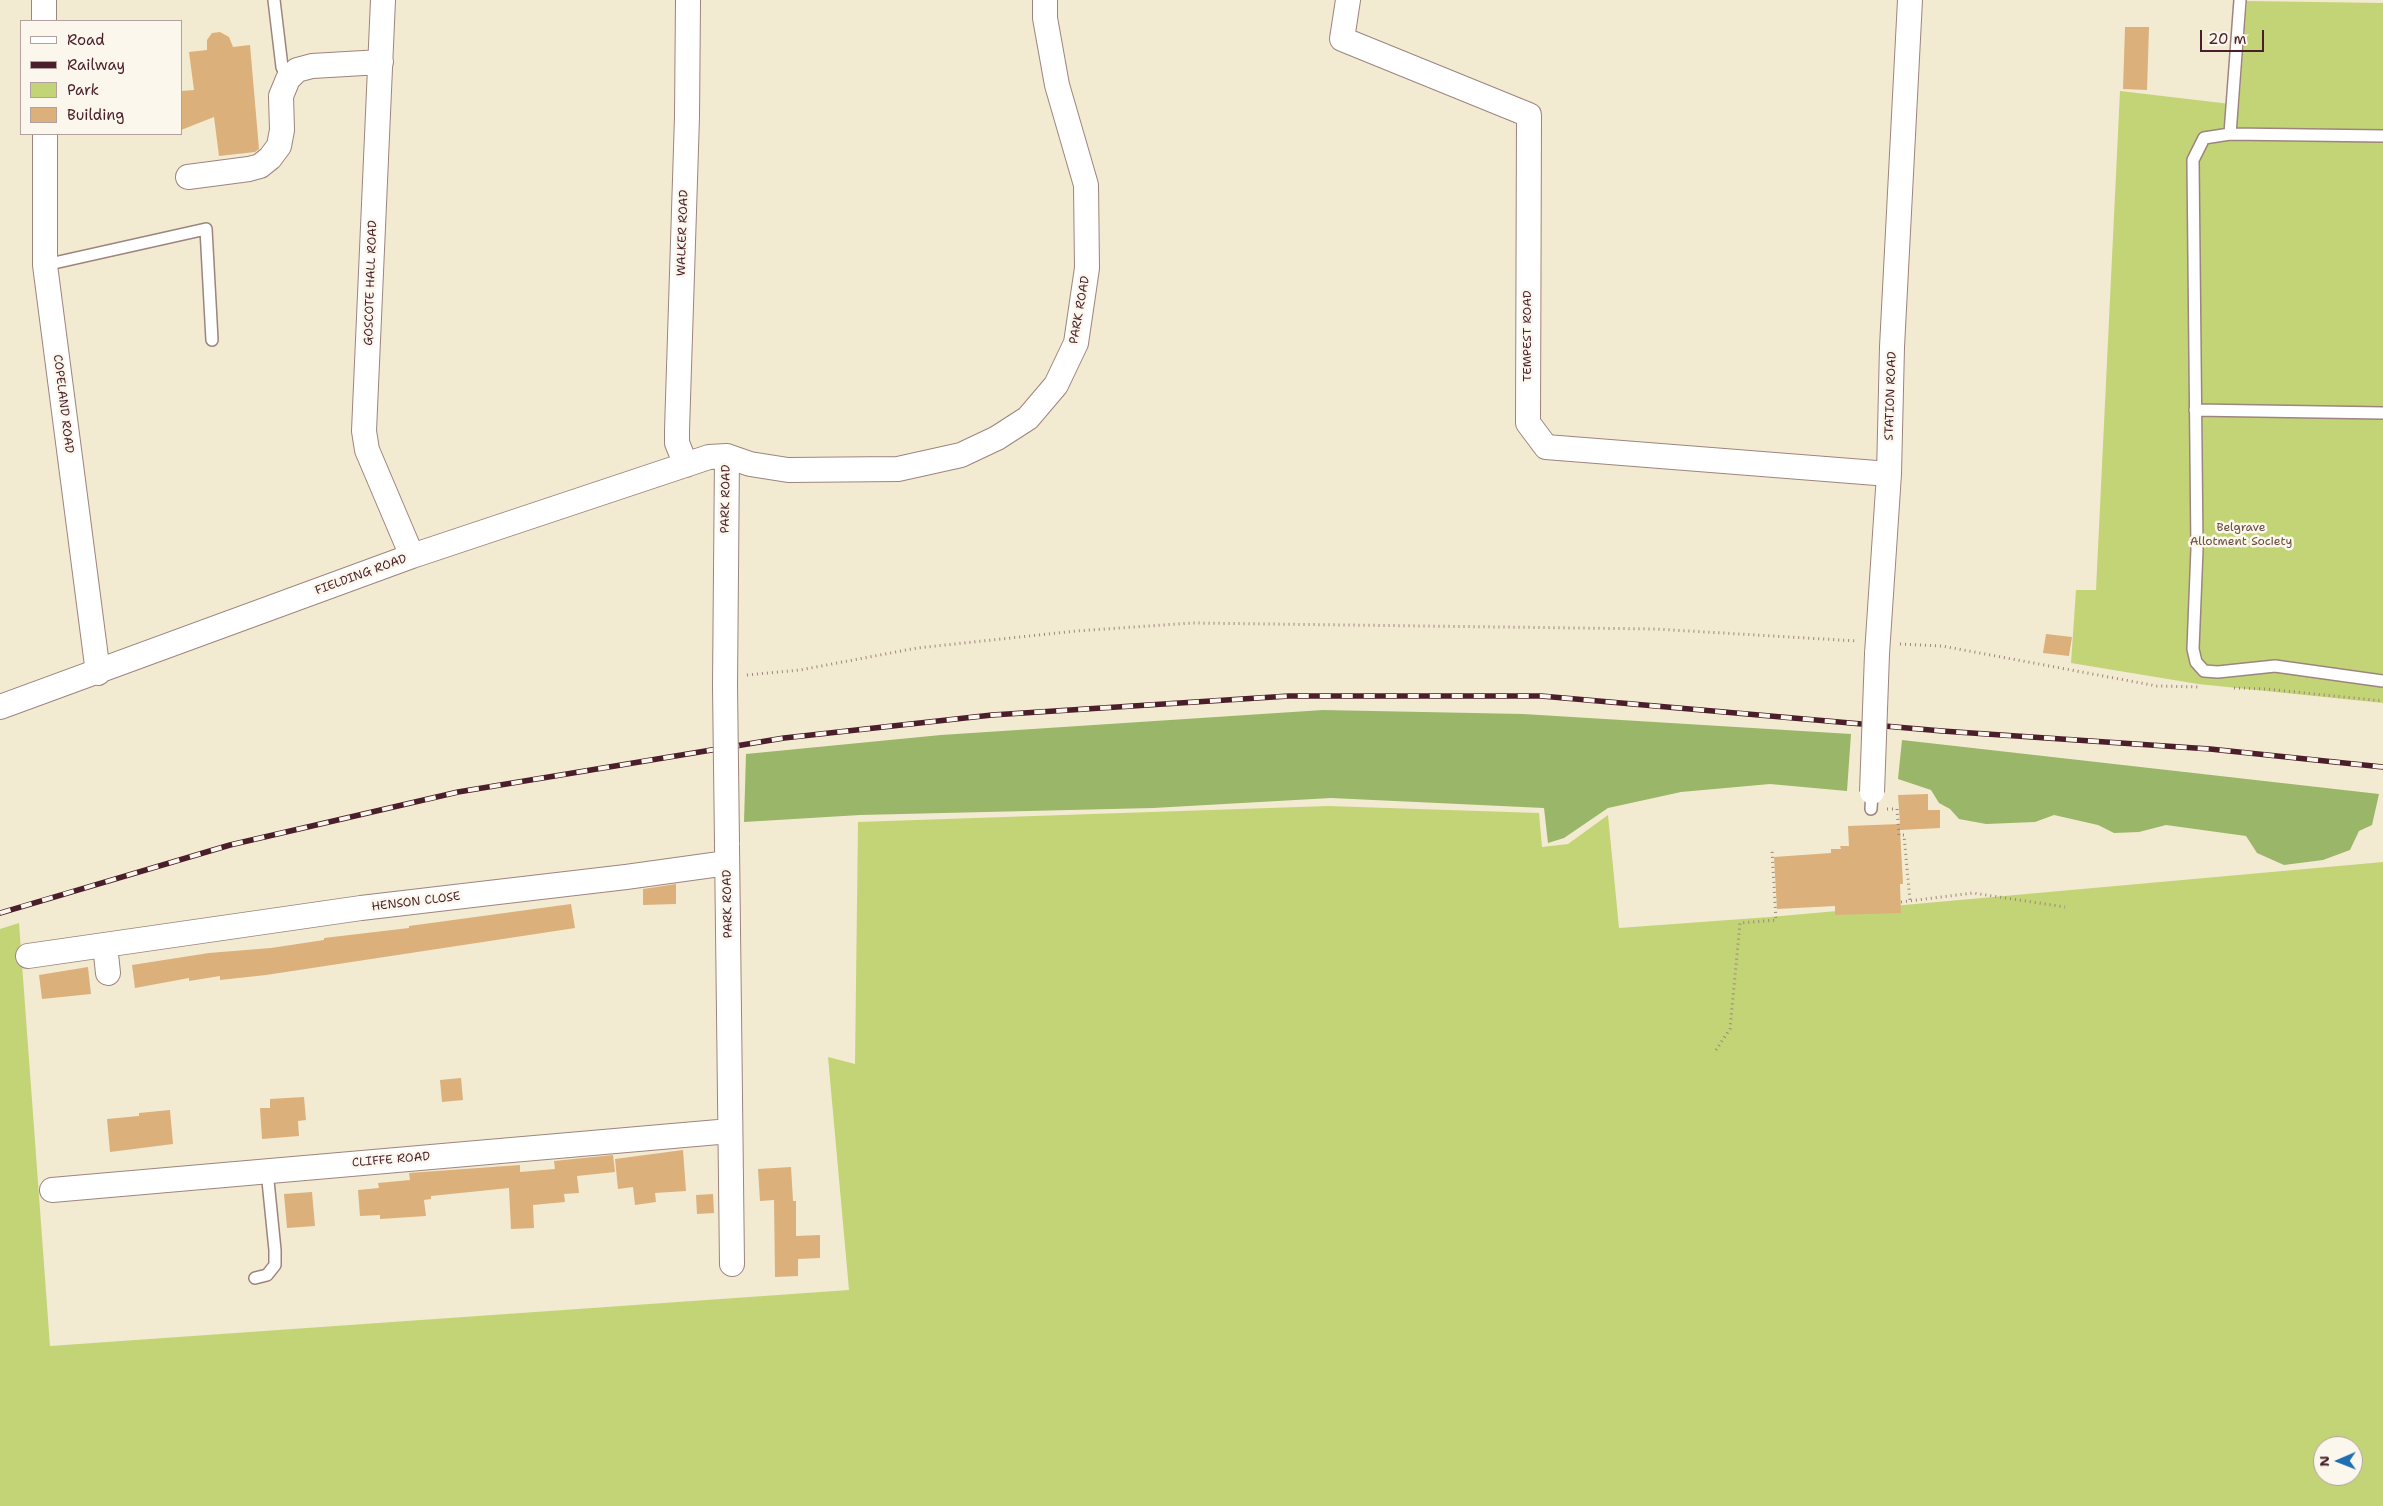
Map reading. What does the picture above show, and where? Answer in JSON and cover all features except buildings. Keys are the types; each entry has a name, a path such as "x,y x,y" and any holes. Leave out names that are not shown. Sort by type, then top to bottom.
{"street":[{"path":"44,0 44,20"},
{"name":"GOSCOTE HALL ROAD","path":"383,0 364,431 367,450 412,556"},
{"name":"WALKER ROAD","path":"686,465 678,444 676,430 687,117 688,0"},
{"name":"PARK ROAD","path":"732,1264 724,682 727,456 750,464 788,470 898,469 952,457 997,438 1028,418 1056,385 1076,343 1087,268 1086,185 1057,86 1045,18 1045,0"},
{"name":"TEMPEST ROAD","path":"1348,0 1342,39 1529,115 1528,423 1546,447 1889,474"},
{"name":"STATION ROAD","path":"1871,801 1889,474 1892,348 1910,0"},
{"path":"188,176 249,169 260,166 270,158 279,146 282,130 281,96 288,79 296,70 312,66 380,62"},
{"name":"COPELAND ROAD","path":"45,135 45,265 98,673"},
{"name":"FIELDING ROAD","path":"0,707 98,673 412,556 709,457 727,456"},
{"name":"HENSON CLOSE","path":"28,956 361,908 626,877 727,853"},
{"path":"105,945 108,972"},
{"name":"CLIFFE ROAD","path":"52,1190 730,1131"}],"lane":[{"path":"274,0 281,60 288,79"},
{"path":"2230,134 2240,0"},
{"path":"2383,136 2230,134 2204,138 2192,160 2197,549 2193,649 2196,662 2204,671 2218,672 2275,666 2383,681"},
{"path":"45,265 206,229 212,340"},
{"path":"2195,410 2383,413"},
{"path":"255,1278 267,1275 275,1266 267,1171"}],"path":[{"path":"724,682 917,648 1076,630 1192,623 1655,629 1878,648 1942,646 2157,686 2207,688"},
{"path":"2226,688 2383,701"},
{"path":"1871,801 1897,809 1899,836 1904,835 1910,901"},
{"path":"1716,1050 1730,1029 1740,923 1776,920 1772,850"},
{"path":"1901,902 1973,893 2065,907"}],"green space":[{"name":"Belgrave Allotment Society","path":"2247,1 2383,3 2383,703 2198,684 2071,663 2076,590 2096,590 2120,91 2239,105"},
{"path":"1323,710 1523,714 1851,734 1847,791 1770,784 1681,792 1608,808 1564,838 1548,843 1544,808 1331,798 1153,808 860,815 744,822 746,754 941,735"},
{"path":"1902,740 2379,794 2372,825 2359,831 2350,850 2323,860 2284,865 2257,853 2246,836 2166,825 2139,832 2114,833 2098,825 2054,815 2035,822 1986,824 1959,819 1950,809 1939,803 1931,790 1898,779"},
{"path":"1328,806 1539,813 1542,847 1568,844 1608,815 1619,928 1770,917 2383,862 2383,1506 0,1506 0,929 19,923 50,1346 849,1290 828,1057 855,1064 858,822"}],"railway":[{"path":"0,913 230,845 458,792 784,738 992,715 1289,696 1541,696 1942,731 2210,749 2383,767"}]}
